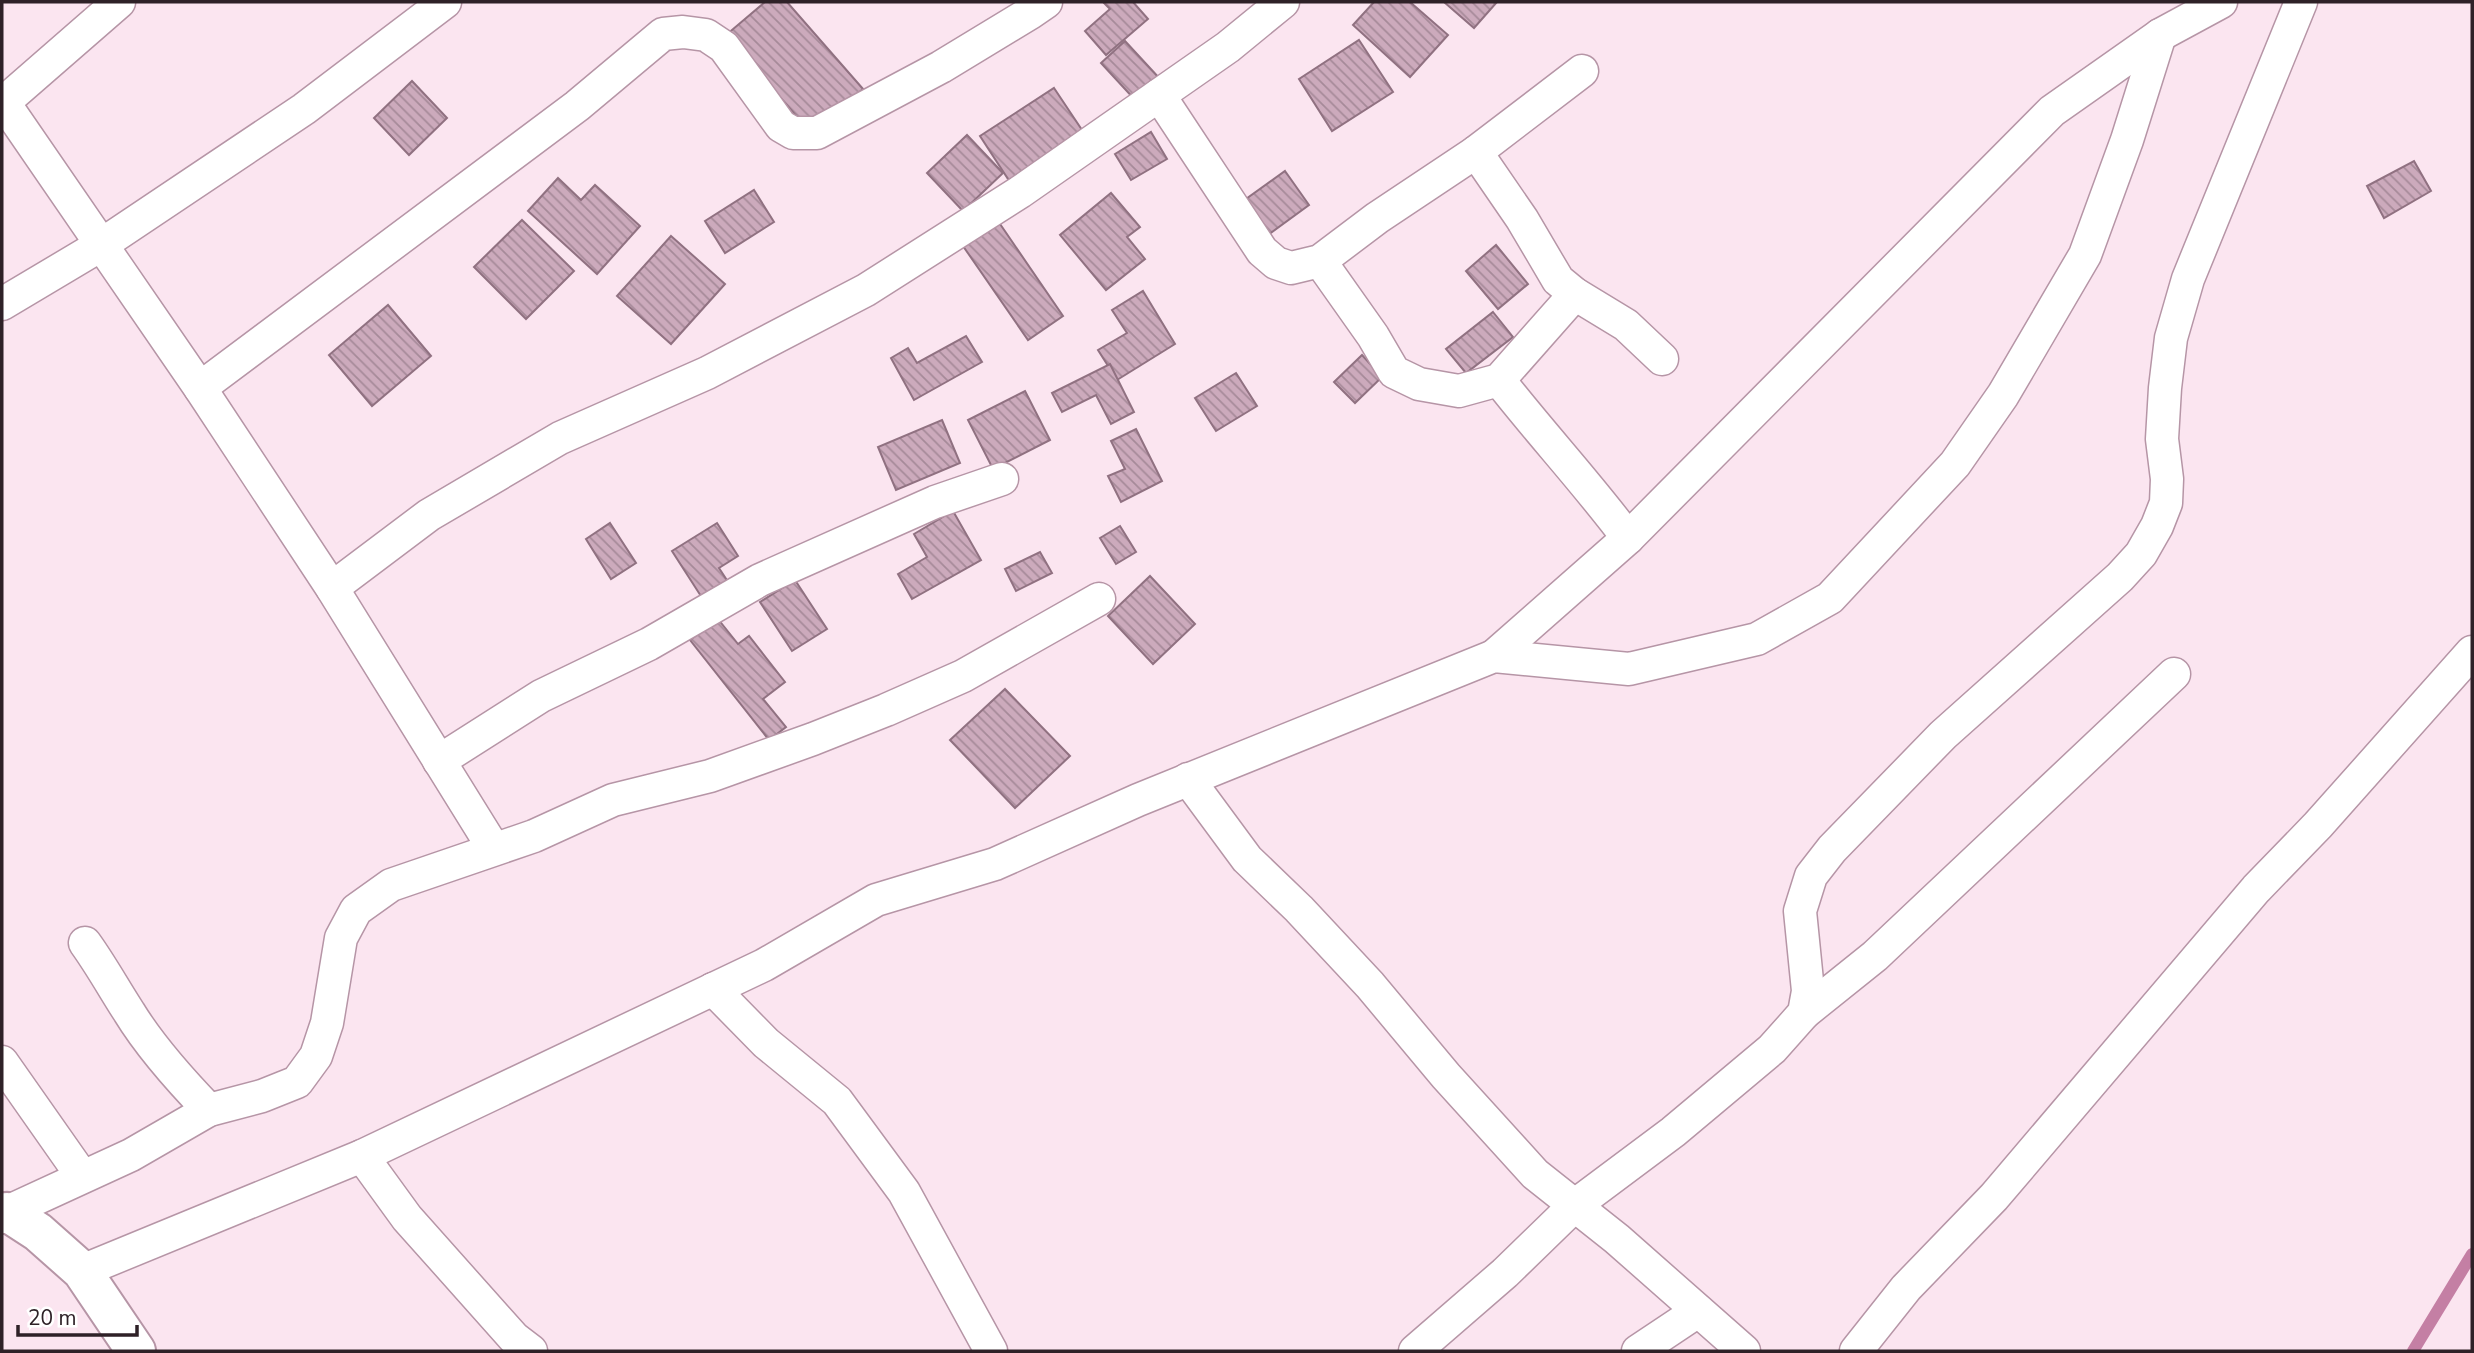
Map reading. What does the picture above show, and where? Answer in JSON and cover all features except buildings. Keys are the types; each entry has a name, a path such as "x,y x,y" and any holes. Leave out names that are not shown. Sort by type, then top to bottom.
{"street":[{"path":"119,2 3,102 200,388 332,588 494,849"},
{"path":"2,304 101,245 304,109 445,2"},
{"path":"200,388 576,106 663,34 706,34 724,47 781,126 793,133 817,133 940,67 1046,2"},
{"path":"332,588 429,515 560,438 707,373 866,290 1020,192 1228,47 1283,2"},
{"path":"82,1271 362,1156 764,965 876,900 995,864 1188,779 1494,656 1628,538 2052,111 2160,35 2221,2"},
{"path":"1804,1013 1808,991 1800,911 1811,876 1832,849 1943,735 2120,577 2141,554 2157,526 2166,503 2167,480 2162,439 2171,338 2188,279 2301,2"},
{"path":"1494,656 1629,669 1757,639 1830,598 1955,464 2003,395 2058,302 2085,255 2127,140 2160,35"},
{"path":"1159,95 1262,251 1276,263 1291,268 1320,261 1377,218 1476,152 1582,71"},
{"path":"1476,152 1522,219 1558,280 1575,294 1626,325 1662,359"},
{"path":"1320,261 1373,336 1394,372 1419,384 1459,391 1499,380 1575,294"},
{"path":"1499,380 1590,488 1628,538"},
{"path":"439,761 541,696 649,644 760,580 935,502 1002,479"},
{"path":"4,1213 131,1155 209,1110 262,1096 297,1083 317,1056 327,1023 341,938 356,910 391,885 534,836 613,800 710,776 887,710 963,676 1099,598"},
{"path":"1856,1351 1906,1288 1994,1197 2256,889 2318,825 2472,652"},
{"path":"1415,1351 1505,1273 1574,1206 1673,1132 1772,1049 1804,1013 1875,956 2174,674"},
{"path":"1188,779 1247,859 1299,909 1370,985 1446,1076 1535,1174 1744,1351"},
{"path":"85,943 130,1014 173,1071 209,1110"},
{"path":"713,989 766,1042 837,1101 904,1192 991,1351"},
{"path":"2,1062 82,1176"},
{"path":"362,1156 407,1218 514,1338 531,1351"},
{"path":"4,1213 38,1232 82,1271 136,1351"},
{"path":"1638,1351 1698,1311"}],"waterway":[{"path":"2413,1351 2472,1254"}]}
